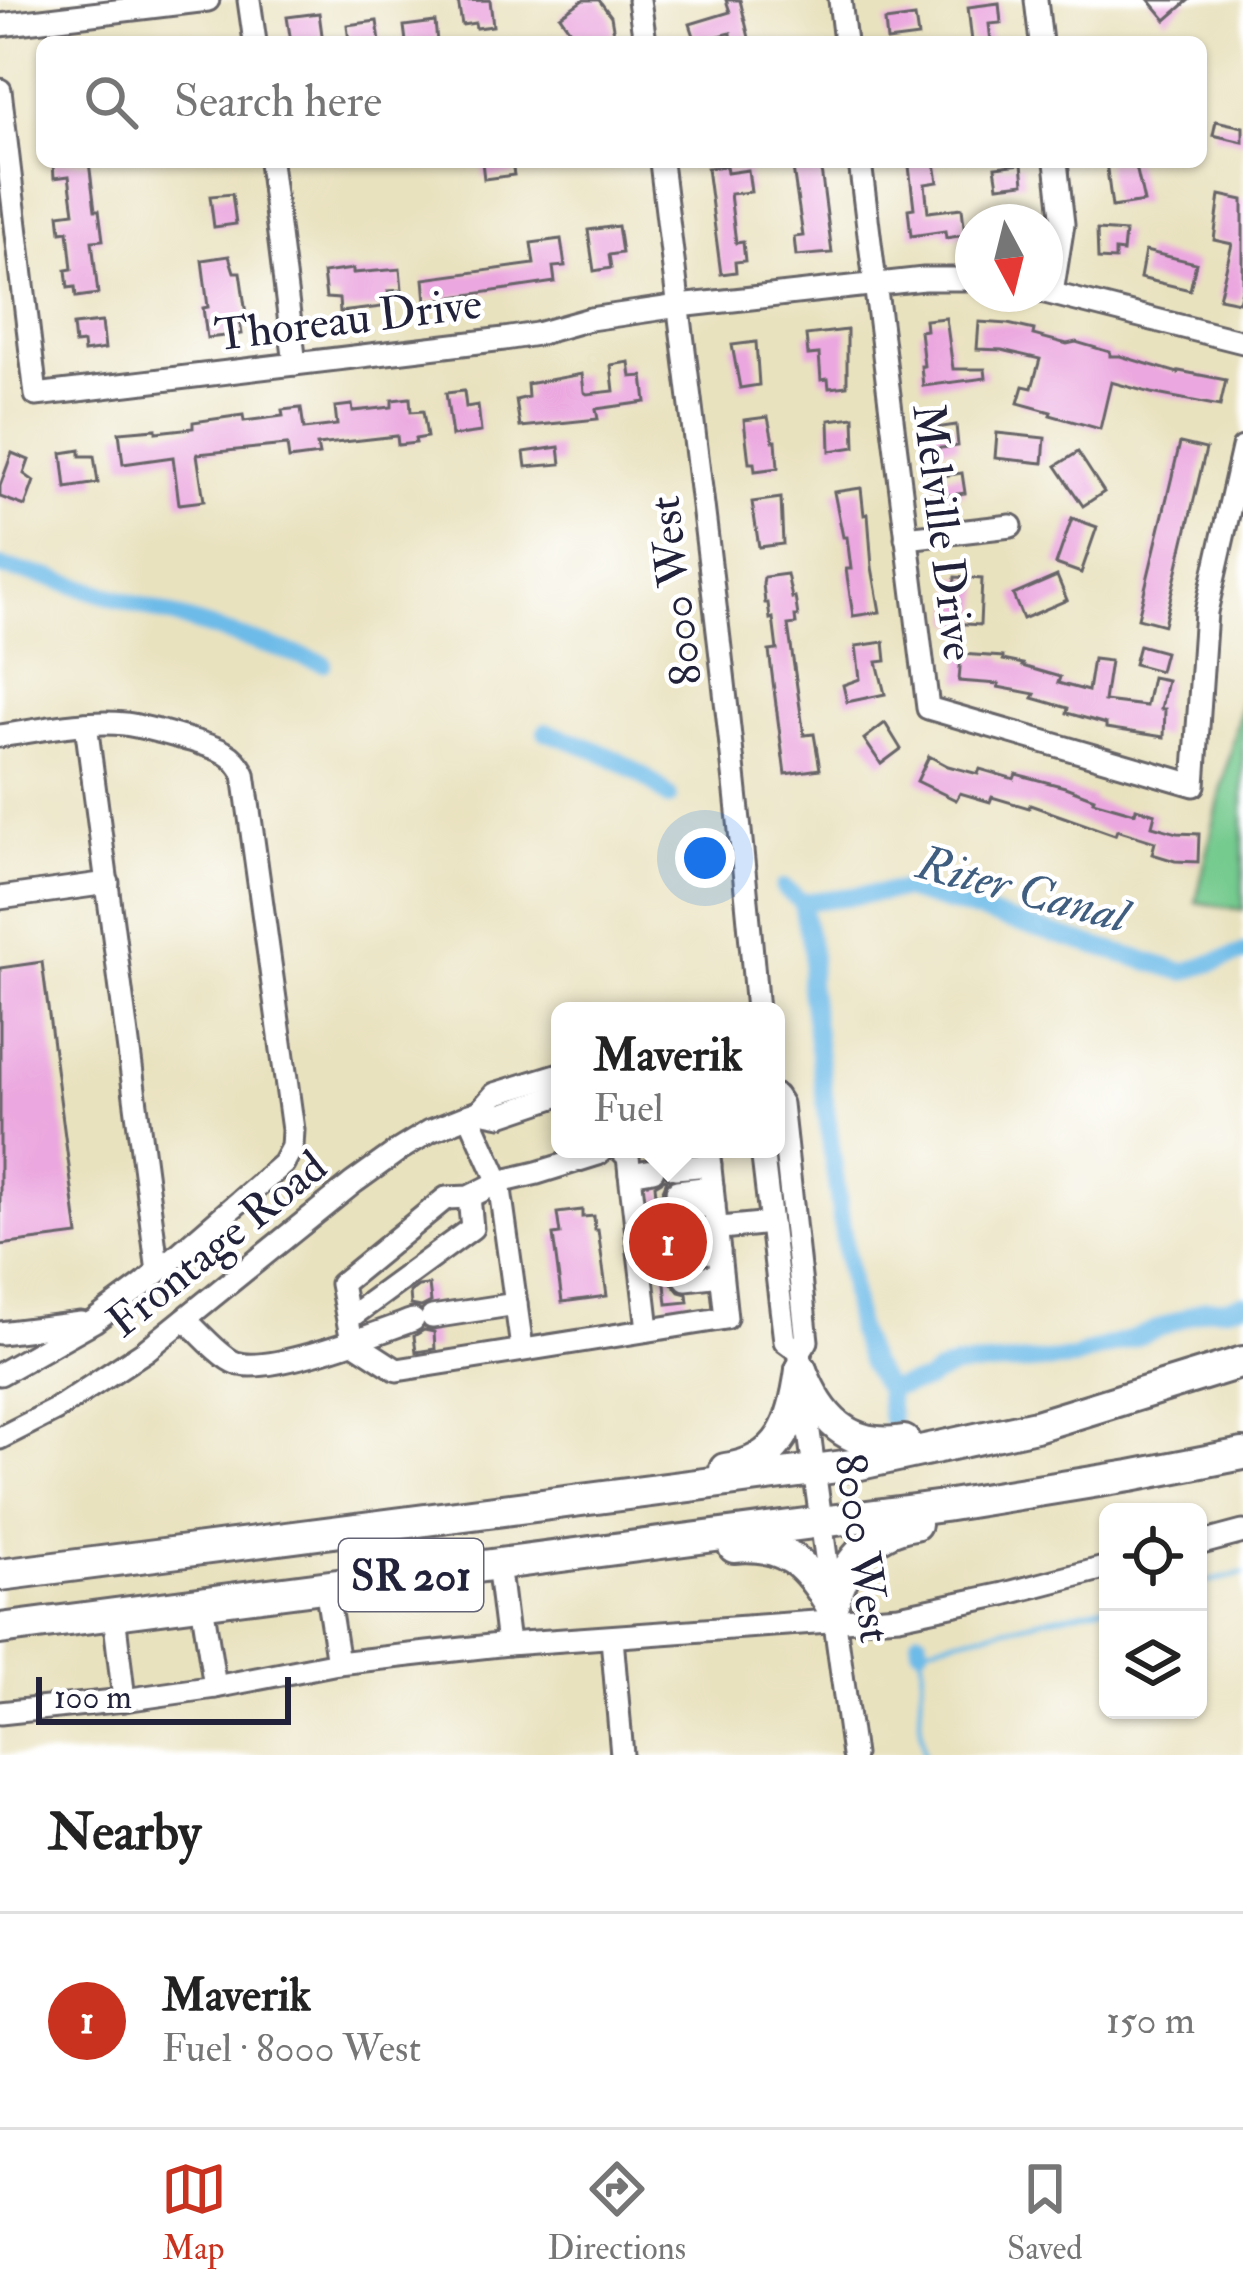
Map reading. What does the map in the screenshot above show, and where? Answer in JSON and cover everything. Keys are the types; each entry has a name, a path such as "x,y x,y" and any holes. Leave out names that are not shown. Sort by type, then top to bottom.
{"highway":[{"path":"801,1361 816,1402 835,1424 854,1437 888,1444 1162,1376 1239,1363"},
{"path":"435,1520 514,1497 746,1465 773,1448 789,1426 801,1361"},
{"name":"SR 201","path":"0,1575 814,1472 1036,1426 1239,1363"},
{"name":"SR 201","path":"0,1629 1007,1497 1243,1454"},
{"path":"833,1615 841,1581 856,1557 890,1530 1109,1494 1191,1465"},
{"path":"509,1562 578,1566 764,1547 806,1568 833,1615"}],"street":[{"path":"0,25 208,0"},
{"path":"249,0 254,36"},
{"path":"639,0 644,36"},
{"path":"840,0 844,36"},
{"path":"1036,0 1040,36"},
{"name":"Thoreau Drive","path":"0,90 36,395 520,337 608,316 679,306 955,279"},
{"path":"271,168 295,364"},
{"name":"8000 West","path":"662,168 740,824 756,1002"},
{"name":"Melville Drive","path":"861,168 928,708 1194,785 1206,612 1243,448"},
{"path":"1057,168 1061,204"},
{"path":"1063,297 1243,342"},
{"path":"906,538 1011,526"},
{"path":"86,724 158,1272"},
{"path":"0,736 123,724 221,749 237,760 244,774 293,1130 292,1147 283,1164 158,1272 94,1321 0,1374"},
{"path":"0,898 108,884"},
{"name":"Frontage Road","path":"0,1438 106,1379 368,1172 430,1131 475,1113 494,1094 551,1076"},
{"name":"Frontage Road","path":"475,1113 501,1115 551,1098"},
{"path":"475,1113 499,1182 522,1348"},
{"name":"8000 West","path":"785,1132 807,1341 801,1361 853,1755"},
{"path":"586,1158 499,1182 469,1197 446,1198 341,1284 350,1330 397,1370 725,1318 711,1177"},
{"path":"628,1158 658,1225 721,1274"},
{"name":"8000 West","path":"763,1158 784,1341 801,1361"},
{"path":"658,1225 711,1177"},
{"path":"648,1329 658,1225 711,1177"},
{"path":"350,1330 472,1228 469,1197"},
{"path":"658,1225 718,1240 771,1223"},
{"path":"185,1319 233,1363 260,1366 350,1330 516,1304"},
{"path":"0,1333 94,1321"},
{"path":"1207,1542 1243,1532"},
{"path":"508,1644 509,1562"},
{"path":"0,1713 215,1687 338,1663 508,1644 611,1639 833,1615 899,1616 1099,1569"},
{"path":"326,1587 338,1663"},
{"path":"202,1603 215,1687"},
{"path":"114,1614 124,1700"},
{"path":"611,1639 622,1755"}],"green space":[{"path":"1243,695 1243,910 1196,902"}],"building":[{"path":"490,0 493,26 462,25 458,1"},
{"path":"583,0 599,0 611,16 614,34 568,36 572,33 560,16"},
{"path":"726,0 740,0 749,36 694,36 690,24 730,12"},
{"path":"1149,0 1189,0 1166,20"},
{"path":"999,3 1001,23 989,24 990,36 971,36 968,7"},
{"path":"319,13 322,36 290,36 287,17"},
{"path":"915,17 918,36 886,36 885,21"},
{"path":"377,21 379,36 348,36 347,25"},
{"path":"435,22 436,36 405,36 404,26"},
{"path":"1216,121 1243,127 1243,142 1213,135"},
{"path":"53,168 90,168 103,240 92,241 98,294 76,297 75,287 68,288 66,270 72,269 68,231 61,232 59,214 74,212 69,176 54,178"},
{"path":"483,168 513,168 514,175 484,179"},
{"path":"707,168 726,168 727,173 748,170 751,192 730,194 736,243 743,242 745,261 735,262 736,272 721,274"},
{"path":"793,168 821,168 832,253 796,256 794,237 803,236"},
{"path":"909,168 936,168 938,182 925,184 928,212 955,209 955,237 946,238 945,231 911,236 908,209 914,208"},
{"path":"995,168 1022,168 1024,183 998,186"},
{"path":"1107,168 1136,168 1144,202 1112,207"},
{"path":"232,194 236,224 214,227 210,196"},
{"path":"1220,195 1243,200 1239,302 1219,298 1232,244 1214,240"},
{"path":"618,226 622,253 609,255 611,268 594,271 588,230"},
{"path":"1097,230 1125,232 1123,252 1115,251 1115,260 1098,259"},
{"path":"561,239 565,266 553,267 555,282 426,301 424,279 534,264 531,243"},
{"path":"1145,251 1196,263 1190,290 1140,278"},
{"path":"229,256 234,272 240,272 247,321 240,322 242,334 207,338 202,260"},
{"path":"353,269 353,273 400,269 402,290 388,291 390,306 340,312 339,299 326,298 323,273"},
{"path":"946,318 953,369 985,369 986,378 923,386 920,331 926,330 925,320"},
{"path":"102,322 105,349 84,352 83,343 75,344 73,325"},
{"path":"979,322 1034,330 1033,335 1076,342 1110,352 1110,356 1226,380 1220,406 1111,382 1100,429 1050,415 1018,403 1023,386 1032,388 1040,359 977,349"},
{"path":"847,330 847,386 829,388 828,379 821,380 819,354 808,355 806,335"},
{"path":"756,342 759,385 740,388 732,345"},
{"path":"629,362 631,377 643,376 646,402 596,409 598,419 520,427 516,400 528,397 527,384 582,374 587,394 614,391 611,365"},
{"path":"464,391 466,407 478,405 481,432 452,436 446,393"},
{"path":"410,398 411,412 423,411 427,437 415,439 416,443 398,445 397,436 317,445 319,455 289,459 287,445 197,454 204,501 179,504 173,457 123,464 119,432 193,428 193,422 243,415 244,421 283,416 282,410 301,408 304,429 337,425 335,407 352,405 353,411 392,407 392,400"},
{"path":"768,417 778,468 755,471 754,463 749,463 744,420"},
{"path":"854,417 855,447 830,451 829,420"},
{"path":"956,425 958,446 932,449 929,429"},
{"path":"997,433 1045,438 1043,463 995,458"},
{"path":"1180,443 1206,449 1164,625 1138,618"},
{"path":"559,447 561,464 526,467 524,452"},
{"path":"80,450 80,456 94,456 98,483 66,488 62,453"},
{"path":"1078,452 1104,492 1083,506 1056,466"},
{"path":"12,453 29,460 24,474 34,481 25,506 0,497"},
{"path":"962,473 965,493 938,497 936,477"},
{"path":"861,488 880,612 853,616 847,537 843,537 834,492"},
{"path":"781,498 783,544 759,547 752,502"},
{"path":"1072,518 1097,527 1081,573 1056,564"},
{"path":"787,574 798,616 796,624 788,625 804,735 814,734 820,769 785,774 769,651 777,650 763,584 764,577"},
{"path":"1057,576 1067,600 1023,619 1013,595"},
{"path":"955,577 982,579 980,625 952,623"},
{"path":"884,642 886,661 877,662 885,694 847,702 843,685 860,679 856,646"},
{"path":"1139,645 1165,652 1160,671 1134,664"},
{"path":"961,654 1003,657 1060,677 1058,683 1088,691 1093,659 1110,661 1104,701 1146,706 1152,677 1167,680 1161,709 1165,709 1164,737 1106,728 1106,724 1067,713 1068,708 1033,698 1035,694 999,684 959,681"},
{"path":"885,723 901,749 881,764 864,739"},
{"path":"929,756 978,774 980,769 1014,779 1016,774 1065,787 1093,801 1155,814 1152,826 1199,834 1198,862 1152,854 1155,842 1117,830 1115,835 1030,805 992,797 990,802 960,793 956,800 917,781"},
{"path":"42,962 78,1235 0,1245 0,968"},
{"path":"665,1179 664,1212 671,1221 666,1235 673,1244 668,1258 676,1268 671,1282 687,1294 688,1302 667,1304 655,1185"},
{"path":"582,1210 582,1217 594,1216 607,1296 562,1302 553,1235 560,1234 557,1213"},
{"path":"429,1285 431,1302 411,1305 410,1292"},
{"path":"424,1330 434,1332 435,1349 416,1352 414,1336"}],"waterway":[{"name":"Riter Canal","path":"0,567 52,578 323,663"},
{"name":"Riter Canal","path":"546,732 612,757 669,797"},
{"name":"Riter Canal","path":"784,888 802,902 904,890 1184,972 1243,953"},
{"path":"802,902 812,950 809,981 857,1329 887,1389 891,1421"},
{"path":"887,1389 927,1381 954,1367 1074,1359 1207,1308 1243,1303"},
{"path":"1207,1582 1243,1574"},
{"path":"925,1755 920,1647 1099,1607"},
{"path":"919,1639 920,1647"}],"tunnel":[{"path":"658,1212 679,1209"},
{"path":"662,1258 683,1255"}],"place":[{"name":"Maverik","path":"668,1242"}]}
